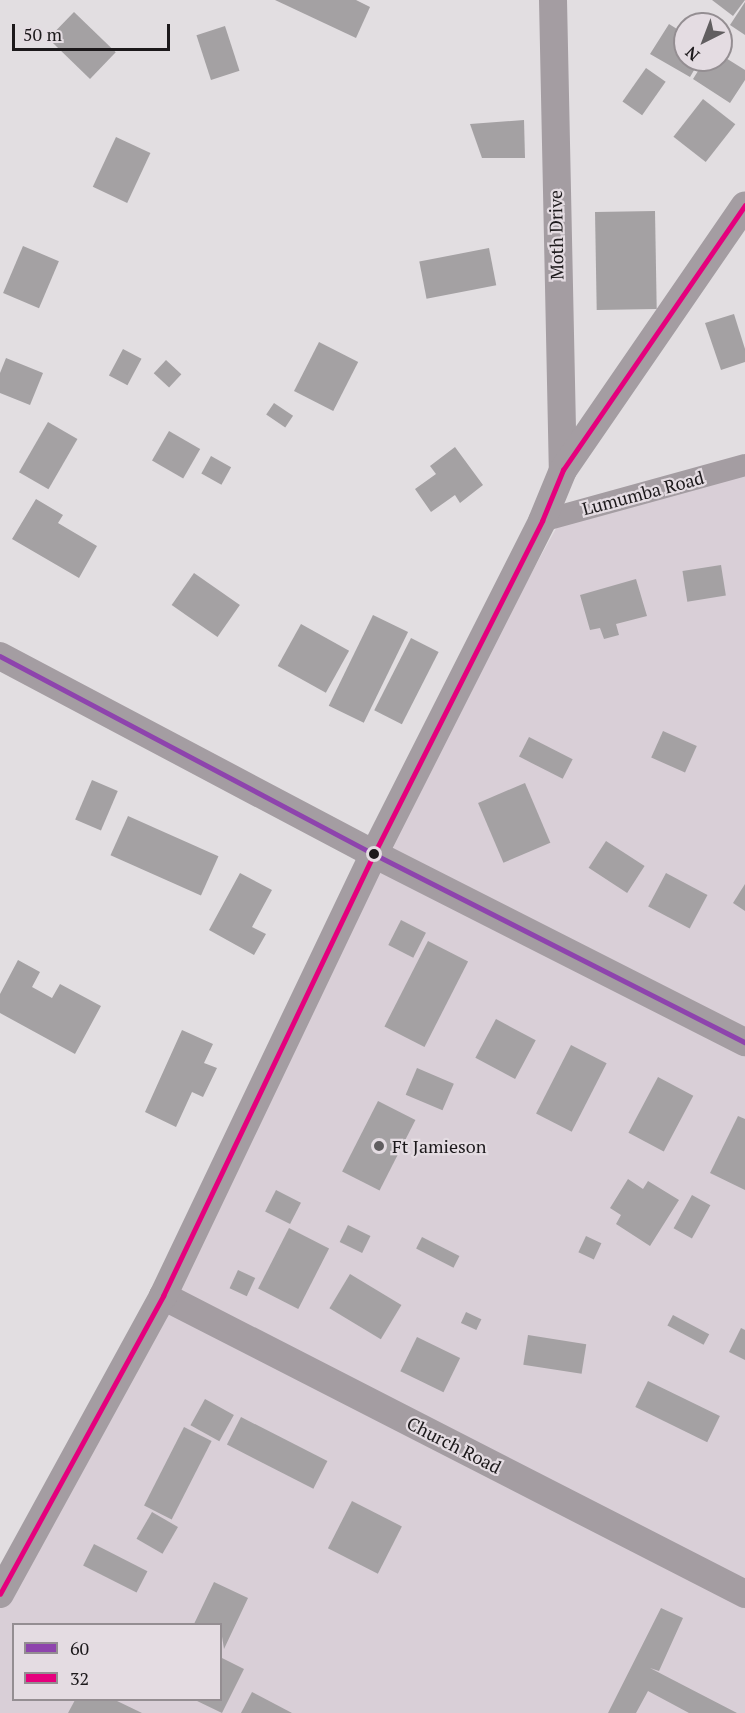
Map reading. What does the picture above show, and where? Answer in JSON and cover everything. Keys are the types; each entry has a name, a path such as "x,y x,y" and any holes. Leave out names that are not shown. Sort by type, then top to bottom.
{"street":[{"name":"Moth Drive","path":"553,0 563,470"},
{"path":"0,1594 163,1296 374,855 542,521 563,470 745,205"},
{"name":"Lumumba Road","path":"542,521 745,465"},
{"path":"0,656 374,855 745,1042"},
{"name":"Church Road","path":"163,1296 745,1594"}],"shaded area":[{"path":"745,457 745,1713 0,1713 0,1583 361,882 569,505"}],"building":[{"path":"275,0 356,0 370,7 356,38"},
{"path":"712,0 745,0 733,16 733,12 728,12"},
{"path":"745,2 745,35 733,27 733,20"},
{"path":"74,12 116,52 90,79 48,39"},
{"path":"669,24 673,26 673,67 650,54"},
{"path":"225,26 240,71 211,80 196,35"},
{"path":"733,62 745,70 745,80 730,103 693,79 697,72 733,72"},
{"path":"646,68 666,82 642,115 622,102"},
{"path":"681,72 693,72 690,77"},
{"path":"703,99 735,124 706,162 673,137"},
{"path":"524,120 525,158 482,158 470,124"},
{"path":"116,137 150,153 127,203 93,187"},
{"path":"655,211 657,309 597,310 595,212"},
{"path":"23,246 59,261 39,308 3,293"},
{"path":"489,248 496,285 427,299 419,262"},
{"path":"734,314 745,349 745,362 721,370 705,323"},
{"path":"319,342 358,362 333,411 294,391"},
{"path":"123,349 142,359 127,385 109,375"},
{"path":"6,358 43,373 30,405 0,393 0,373"},
{"path":"166,360 181,374 169,387 154,373"},
{"path":"274,403 293,416 285,427 266,415"},
{"path":"48,422 77,439 48,489 19,472"},
{"path":"169,431 200,449 183,478 152,460"},
{"path":"455,447 483,485 460,503 455,495 431,512 415,489 436,474 430,466"},
{"path":"211,456 231,467 221,485 201,473"},
{"path":"36,499 63,515 58,523 97,546 79,578 12,539"},
{"path":"721,565 726,596 687,602 682,571"},
{"path":"194,573 240,605 218,637 172,605"},
{"path":"636,579 647,616 616,624 619,635 604,639 600,628 590,630 580,595"},
{"path":"373,615 408,632 364,723 329,706"},
{"path":"301,624 349,651 326,693 278,666"},
{"path":"411,638 439,652 402,724 374,710"},
{"path":"663,731 697,746 685,773 651,757"},
{"path":"529,737 573,759 563,779 519,757"},
{"path":"92,780 118,791 101,831 75,820"},
{"path":"525,783 550,843 503,863 478,803"},
{"path":"128,816 218,856 201,896 111,855"},
{"path":"606,841 645,866 627,893 589,868"},
{"path":"240,873 272,890 252,927 266,934 254,955 209,930"},
{"path":"666,873 707,895 690,929 648,907"},
{"path":"745,884 745,911 733,903"},
{"path":"401,920 426,933 413,958 388,945"},
{"path":"428,941 468,961 425,1047 384,1027"},
{"path":"18,960 40,972 32,987 52,998 60,984 101,1006 75,1054 0,1013 0,994"},
{"path":"496,1019 536,1040 515,1079 475,1058"},
{"path":"182,1030 213,1044 204,1063 217,1068 203,1097 192,1092 176,1127 145,1112"},
{"path":"571,1045 607,1063 572,1132 536,1114"},
{"path":"417,1068 454,1084 442,1110 406,1095"},
{"path":"658,1077 693,1096 664,1151 628,1133"},
{"name":"Ft Jamieson","path":"378,1101 415,1120 380,1190 342,1171"},
{"path":"738,1116 745,1119 745,1190 710,1173"},
{"path":"628,1179 643,1189 648,1181 679,1200 650,1246 616,1224 621,1215 610,1208"},
{"path":"276,1190 301,1203 290,1224 265,1211"},
{"path":"692,1195 710,1205 692,1238 674,1228"},
{"path":"348,1225 370,1236 362,1253 340,1242"},
{"path":"289,1228 329,1248 298,1309 258,1289"},
{"path":"586,1236 601,1243 594,1259 578,1252"},
{"path":"422,1237 459,1256 454,1268 416,1249"},
{"path":"238,1270 255,1278 247,1296 230,1288"},
{"path":"350,1274 401,1305 381,1339 329,1308"},
{"path":"466,1312 481,1319 476,1330 461,1323"},
{"path":"673,1315 709,1334 704,1345 667,1326"},
{"path":"741,1328 745,1330 745,1360 729,1352"},
{"path":"528,1335 586,1344 582,1374 523,1365"},
{"path":"417,1337 460,1358 443,1392 400,1371"},
{"path":"648,1381 720,1416 707,1442 635,1407"},
{"path":"205,1399 234,1415 219,1441 190,1425"},
{"path":"241,1417 327,1461 313,1489 227,1445"},
{"path":"184,1427 212,1441 172,1519 144,1505"},
{"path":"352,1501 402,1526 378,1574 328,1548"},
{"path":"152,1512 178,1527 162,1554 136,1539"},
{"path":"94,1544 147,1571 137,1593 83,1565"},
{"path":"214,1582 248,1598 224,1649 222,1623 194,1623"},
{"path":"661,1608 683,1618 659,1671 650,1668 737,1713 689,1713 648,1691 636,1713 608,1713"},
{"path":"222,1658 244,1669 222,1713 197,1701 222,1701"},
{"path":"252,1692 292,1713 241,1713"},
{"path":"74,1701 117,1701 142,1713 68,1713"}],"transit line":[{"name":"32","path":"0,1594 163,1296 374,854 542,521 563,470 745,205"},
{"name":"60","path":"0,656 374,854 745,1042"}],"place":[{"name":"Ft Jamieson","path":"379,1146"}]}
